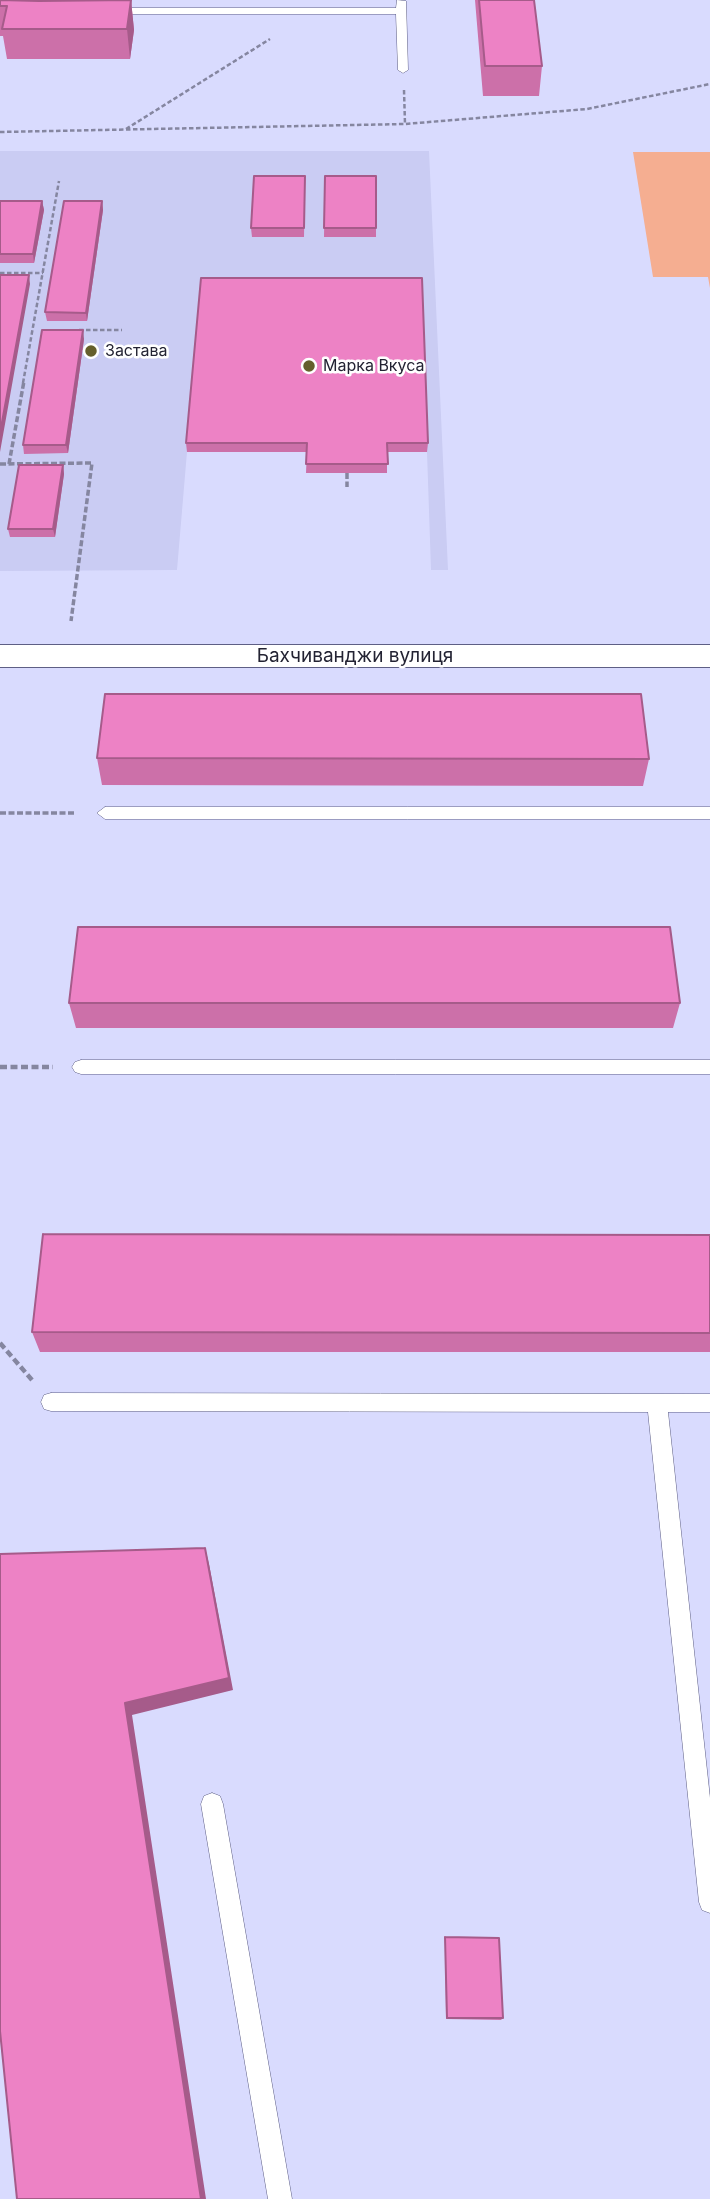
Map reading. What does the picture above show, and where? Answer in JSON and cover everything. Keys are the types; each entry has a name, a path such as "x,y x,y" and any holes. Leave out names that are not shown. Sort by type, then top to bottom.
{"street":[{"name":"Бахчиванджи вулиця","path":"0,656 710,656"}],"lane":[{"path":"108,11 316,11 401,5 403,71"},
{"path":"105,813 710,813"},
{"path":"82,1067 710,1067"},
{"path":"51,1402 710,1403"},
{"path":"657,1403 710,1902"},
{"path":"212,1804 280,2199"}],"path":[{"path":"124,130 316,11"},
{"path":"403,71 405,124"},
{"path":"0,132 405,124 587,110 710,84"},
{"path":"9,464 59,181"},
{"path":"0,273 43,273"},
{"path":"33,330 45,330"},
{"path":"71,330 122,330"},
{"path":"0,464 92,463 70,625"},
{"path":"347,473 347,487"},
{"path":"0,813 105,813"},
{"path":"0,1067 82,1067"},
{"path":"0,1343 51,1402"}],"shaded area":[{"path":"0,151 429,151 448,570 431,570 427,452 387,452 387,473 306,473 307,452 187,452 177,570 0,571"},
{"path":"633,152 710,152 710,288 708,277 653,277"}],"building":[{"path":"0,0 131,0 127,29 2,29 7,6 0,6"},
{"path":"479,0 534,0 542,66 485,66"},
{"path":"254,176 305,176 304,228 251,228"},
{"path":"325,176 376,176 376,228 324,228"},
{"path":"0,201 42,201 33,254 0,254"},
{"path":"64,201 102,201 86,313 45,312"},
{"path":"0,275 29,275 0,433"},
{"path":"201,278 422,278 428,443 387,443 388,464 306,464 307,443 186,443"},
{"path":"42,330 83,330 66,445 23,445"},
{"path":"19,465 63,465 53,529 8,529"},
{"path":"105,694 641,694 649,759 97,758"},
{"path":"78,927 670,927 680,1003 69,1003"},
{"path":"43,1234 710,1235 710,1333 32,1332"},
{"path":"205,1548 229,1678 125,1703 201,2199 17,2199 0,2031 0,1554"},
{"path":"445,1937 499,1938 503,2018 447,2018"}],"place":[{"name":"Застава","path":"91,351"},
{"name":"Марка Вкуса","path":"309,366"}]}
